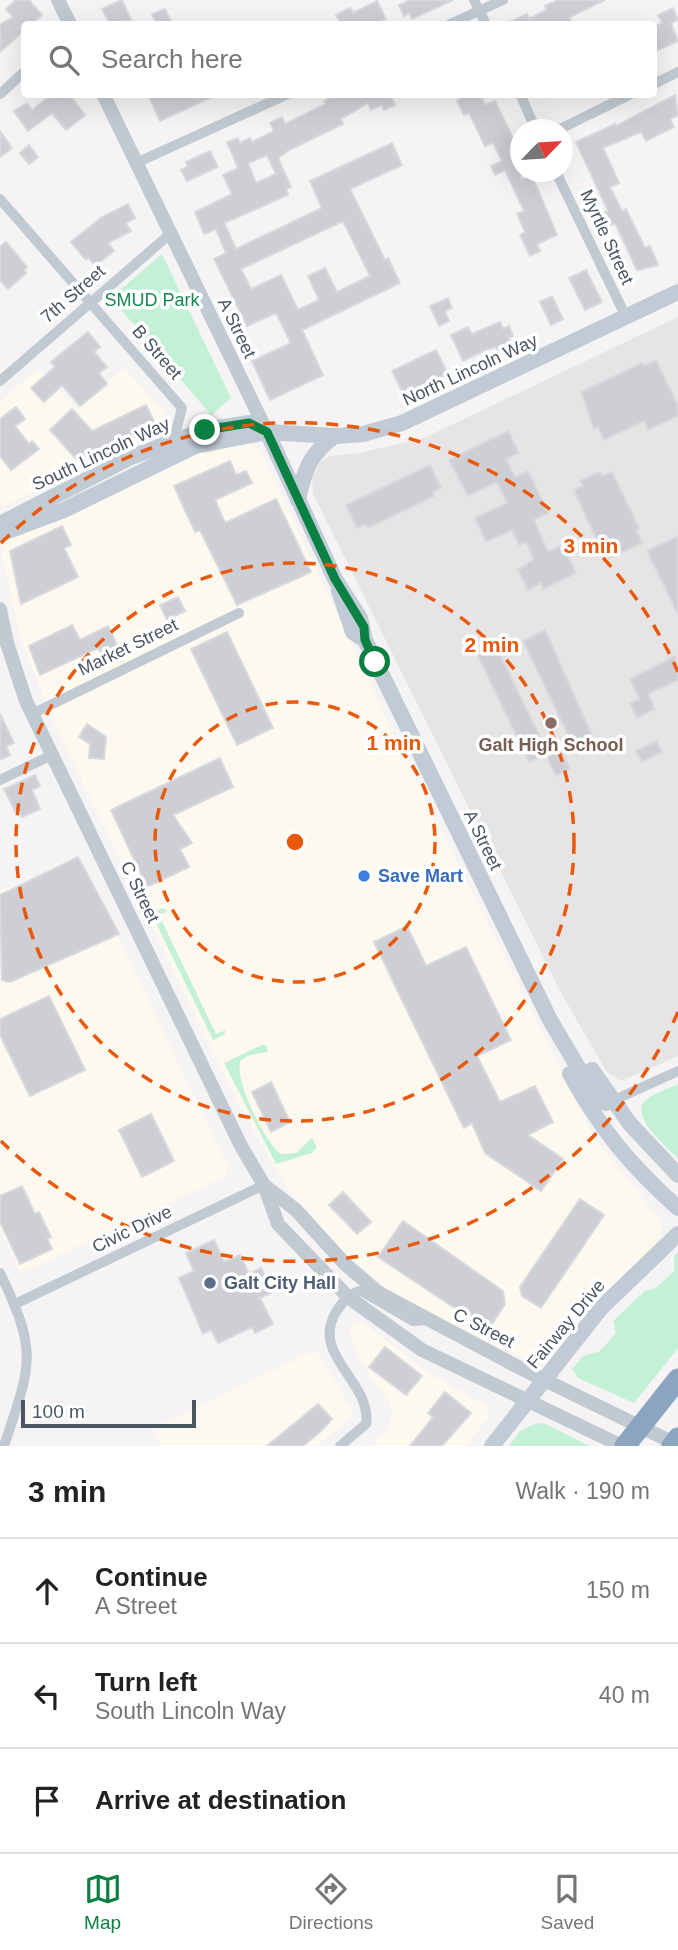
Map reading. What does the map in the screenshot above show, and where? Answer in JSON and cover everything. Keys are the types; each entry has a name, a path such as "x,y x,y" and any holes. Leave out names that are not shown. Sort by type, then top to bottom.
{"highway":[{"path":"623,1446 678,1379"},
{"path":"672,1446 678,1438"}],"main road":[{"name":"North Lincoln Way","path":"267,432 335,436 382,430 413,419 678,292"},
{"name":"South Lincoln Way","path":"0,524 131,457 174,439 205,430 249,423 267,432"},
{"name":"South Lincoln Way","path":"0,534 64,510 195,446 267,432"},
{"name":"A Street","path":"267,432 335,579 364,627 365,640 550,1020 558,1052 594,1117 637,1171 678,1208"},
{"path":"298,500 306,465 320,446 335,436"},
{"name":"A Street","path":"550,1020 575,1043 612,1101 678,1175"},
{"name":"Fairway Drive","path":"492,1446 601,1308 678,1234"}],"street":[{"path":"58,0 68,21"},
{"path":"474,0 485,21"},
{"path":"457,21 503,0"},
{"path":"657,82 678,72"},
{"path":"0,94 21,75"},
{"name":"A Street","path":"105,98 267,432"},
{"path":"136,163 279,98"},
{"path":"522,98 531,119"},
{"path":"573,123 623,98"},
{"name":"Myrtle Street","path":"561,182 626,317"},
{"name":"B Street","path":"0,199 182,408 174,439"},
{"name":"7th Street","path":"0,381 170,234"},
{"name":"C Street","path":"0,609 16,676 32,713 235,1135 264,1185 278,1224 348,1297 422,1350 623,1446"},
{"name":"Market Street","path":"32,713 239,613"},
{"path":"0,780 52,755"},
{"path":"612,1101 678,1071"},
{"name":"C Street","path":"264,1185 296,1210 345,1264 379,1293 426,1320 678,1445"},
{"name":"Civic Drive","path":"15,1304 264,1185"},
{"path":"0,1273 25,1330 28,1357 23,1388 4,1446"},
{"path":"340,1446 366,1424 367,1414 358,1391 335,1356 330,1341 333,1318 348,1297 361,1291 413,1321 426,1320"}],"shaded area":[{"name":"Galt High School","path":"678,317 678,1056 621,1081 607,1072 561,993 313,494 312,478 321,461 331,456 359,453 424,438"},
{"path":"38,368 76,408 124,368 165,412 165,423 162,428 3,507 0,506 0,402"},
{"path":"246,442 260,449 412,773 594,1137 660,1220 662,1231 655,1245 577,1320 545,1357 532,1362 469,1334 387,1289 332,1242 290,1193 239,1104 179,982 50,714 21,639 1,553 6,539 210,447"},
{"path":"79,855 228,1167 226,1176 21,1273 0,1229 0,889 16,886"},
{"path":"361,1321 424,1370 486,1406 489,1417 466,1446 372,1446 389,1428 392,1412 388,1400 371,1379 353,1346 350,1336 352,1324"},
{"path":"316,1350 351,1408 352,1417 317,1446 161,1446 153,1428"}],"green space":[{"name":"SMUD Park","path":"162,254 231,398 211,415 111,298"},
{"path":"163,908 168,911 159,915 216,1034 226,1030 224,1035 213,1040 151,913"},
{"path":"266,1045 268,1052 250,1055 241,1060 239,1068 245,1094 259,1124 281,1154 296,1153 312,1138 317,1147 312,1153 276,1164 224,1063"},
{"path":"678,1084 678,1158 650,1130 642,1113 642,1105 647,1099"},
{"path":"678,1252 678,1348 634,1403 578,1378 572,1369 583,1356 599,1352 616,1333 613,1321 645,1291 656,1288 674,1271 674,1256"},
{"path":"538,1423 546,1424 589,1446 509,1446 521,1430"}],"building":[{"path":"16,0 29,0 42,15 35,21 21,21 21,34 0,52 0,25 13,17 6,9"},
{"path":"122,0 131,20 108,21 102,9"},
{"path":"410,0 453,0 412,19 409,13 404,16 399,5"},
{"path":"558,0 605,0 569,17 571,21 512,21 527,14 529,19 547,10 545,6"},
{"path":"377,1 386,19 339,21 336,15 350,8 353,13"},
{"path":"673,8 678,20 671,23 678,41 657,51 657,26 662,23 658,15"},
{"path":"165,9 171,21 156,21 152,14"},
{"path":"675,95 678,115 670,119 674,127 646,141 641,132 603,148 619,183 610,187 622,211 626,209 645,248 650,246 658,265 637,270 615,223 611,225 605,212 608,211 576,142 615,124 616,126"},
{"path":"47,98 72,98 85,115 66,130 52,113 28,131 14,111 27,103 32,110"},
{"path":"150,98 209,98 160,121"},
{"path":"330,98 392,98 395,105 384,110 381,105 371,110 368,103 341,119 343,124 289,150 278,158 291,187 286,189 288,195 224,223 236,249 322,208 310,181 392,143 402,165 350,189 385,260 388,258 400,283 302,330 323,375 270,400 252,361 291,343 276,313 247,326 214,259 226,253 216,229 204,234 195,212 232,194 223,175 238,168 227,142 238,138 240,143 250,138 252,142 274,131 270,123 282,117 285,124 326,104 324,101","holes":["267,155 276,174 256,183 248,163","343,221 370,276 337,292 325,268 308,276 319,300 298,310 281,275 251,289 241,269"]},
{"path":"460,98 482,98 485,105 495,101 510,132 510,181 505,170 495,175 491,166 502,161 493,143 485,146 469,113 464,115 457,101"},
{"path":"0,131 12,148 0,157"},
{"path":"29,145 38,157 29,164 20,153"},
{"path":"210,151 218,167 187,181 181,170 188,166 186,162"},
{"path":"511,182 534,182 557,235 537,244 540,251 530,256 520,235 525,232 517,214 524,211"},
{"path":"128,204 135,218 126,223 131,231 108,243 114,251 95,266 89,258 86,260 71,242 102,217"},
{"path":"6,242 27,267 24,270 26,273 8,289 0,280 0,247"},
{"path":"586,270 602,302 585,310 569,278"},
{"path":"552,296 563,319 551,325 540,302"},
{"path":"448,298 452,308 445,311 449,321 439,326 430,306"},
{"path":"500,322 503,329 509,326 513,336 508,338 511,346 498,351 496,347 488,349 463,361 451,335 468,327 472,334"},
{"path":"88,332 100,347 94,352 107,367 99,373 107,384 80,406 62,385 44,402 31,388 55,367 51,362"},
{"path":"436,350 448,374 419,387 421,392 406,399 392,371"},
{"path":"656,360 678,406 678,416 648,430 644,421 604,440 598,427 594,429 581,392 642,363 644,366"},
{"path":"146,405 157,427 109,450 107,446 77,460 50,430 72,409 92,431"},
{"path":"16,407 25,419 15,426 29,444 32,441 39,449 11,470 0,456 0,419"},
{"path":"508,431 519,453 506,459 515,477 528,471 548,513 534,520 548,552 563,545 576,573 543,589 541,583 528,590 518,570 534,559 526,542 519,545 512,530 486,542 475,518 507,503 497,482 468,496 449,460"},
{"path":"230,461 236,475 246,471 252,483 215,500 225,523 276,499 311,572 237,605 200,530 195,532 174,486"},
{"path":"430,465 441,488 432,492 434,496 368,528 366,524 357,528 346,505"},
{"path":"600,472 602,476 612,472 639,528 636,530 642,543 609,558 604,546 600,547 574,490 583,486 580,481"},
{"path":"62,526 71,545 64,548 78,577 21,604 10,551"},
{"path":"678,536 678,614 647,551"},
{"path":"178,597 185,611 167,620 160,605"},
{"path":"72,625 80,640 108,626 118,647 102,654 98,648 40,675 29,646"},
{"path":"545,630 593,738 574,747 523,641"},
{"path":"227,632 273,728 237,745 191,649"},
{"path":"496,647 548,753 529,762 478,656"},
{"path":"675,656 678,680 648,694 655,709 637,718 630,703 640,699 630,679"},
{"path":"0,714 14,743 6,746 10,755 0,760"},
{"path":"87,724 106,737 104,759 89,758 90,744 79,737"},
{"path":"657,741 662,752 642,762 636,751"},
{"path":"561,750 570,769 556,776 547,757"},
{"path":"220,758 233,787 173,815 192,843 180,849 189,867 147,887 111,810"},
{"path":"35,775 40,786 32,790 40,809 22,817 18,810 15,811 4,789"},
{"path":"78,857 119,934 10,982 2,980 0,895"},
{"path":"407,926 426,966 466,947 511,1040 477,1056 500,1102 535,1086 553,1122 528,1135 563,1159 541,1191 485,1153 472,1123 464,1128 374,942"},
{"path":"49,996 85,1070 30,1096 0,1035 0,1019"},
{"path":"271,1082 290,1122 271,1132 252,1092"},
{"path":"151,1114 174,1161 142,1177 119,1130"},
{"path":"22,1186 35,1214 39,1212 51,1237 47,1239 52,1249 20,1264 0,1222 0,1196"},
{"path":"343,1192 371,1222 357,1234 329,1205"},
{"path":"580,1199 604,1215 541,1308 522,1296 520,1287"},
{"path":"403,1221 503,1291 505,1304 488,1330 378,1257"},
{"path":"214,1240 224,1262 240,1255 249,1274 261,1268 272,1292 260,1298 273,1324 255,1333 252,1327 218,1343 211,1330 203,1334 179,1278 194,1271 186,1253"},
{"path":"385,1347 422,1376 406,1395 369,1367"},
{"path":"445,1392 471,1413 442,1446 410,1446 433,1417 428,1413"},
{"path":"318,1404 332,1419 303,1446 267,1446"}],"place":[{"name":"Galt High School","path":"551,723"},
{"name":"Save Mart","path":"364,876"},
{"name":"Galt City Hall","path":"210,1283"}],"route":[{"path":"205,430 249,423 267,432 335,579 355,608 364,627 365,640 375,662"}]}
